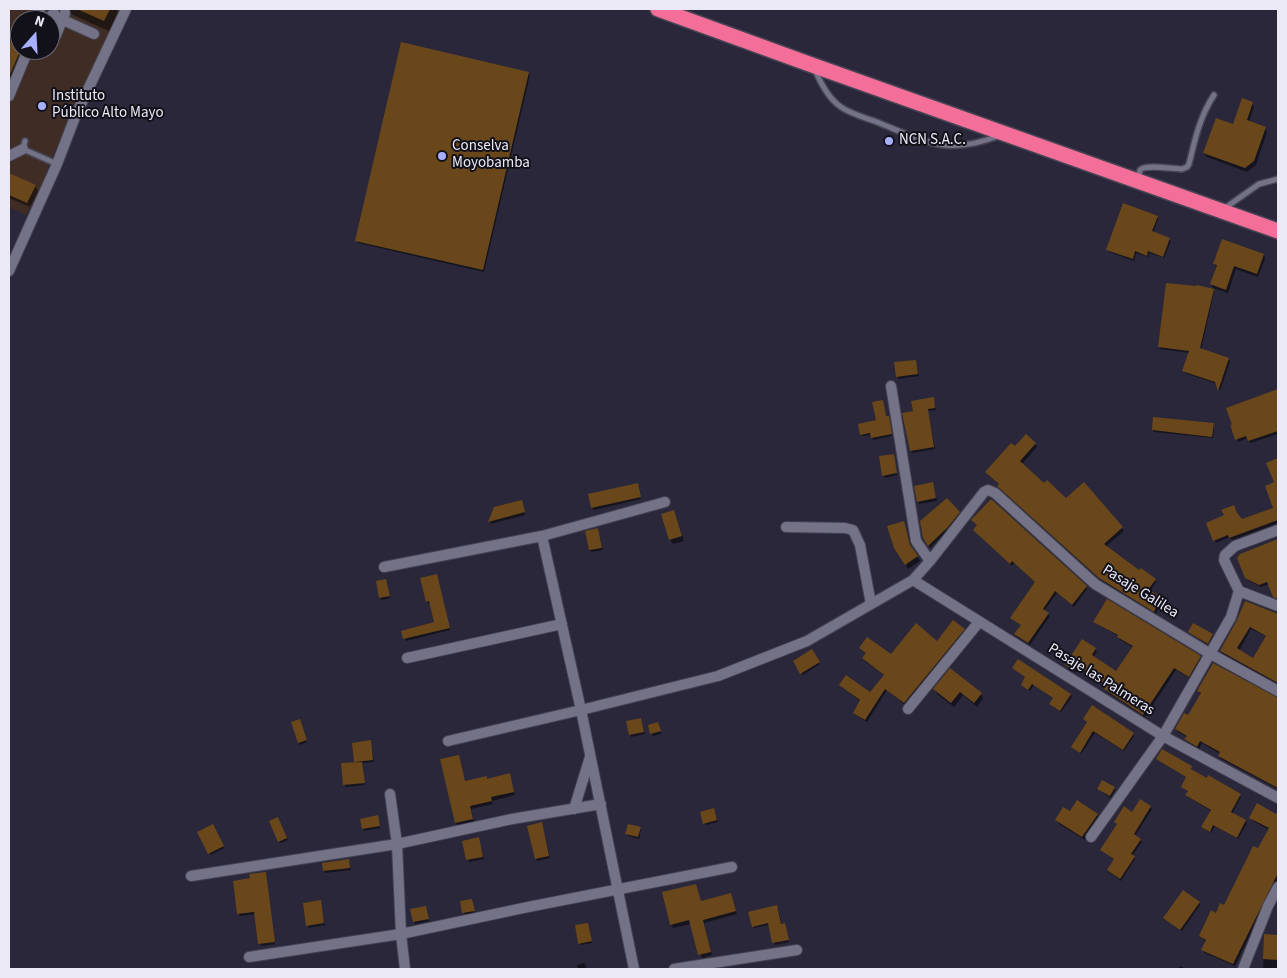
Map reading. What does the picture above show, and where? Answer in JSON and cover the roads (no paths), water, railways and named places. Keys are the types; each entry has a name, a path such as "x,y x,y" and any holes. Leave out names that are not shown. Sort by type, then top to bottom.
{"highway":[{"path":"658,9 812,66 1278,231"}],"street":[{"path":"9,271 76,117 126,9"},
{"path":"60,19 94,34"},
{"path":"9,96 24,60"},
{"path":"9,156 24,145"},
{"path":"448,741 718,676 807,641 913,580 930,561 916,541 891,386"},
{"name":"Pasaje Galilea","path":"930,561 984,492 988,490 995,492 1095,584 1209,653 1278,691"},
{"path":"384,568 542,536 665,502"},
{"path":"786,527 845,528 853,530 860,545 871,604"},
{"path":"1091,837 1163,736 1231,617 1239,591 1224,560 1228,550 1278,530"},
{"path":"542,536 634,969"},
{"name":"Pasaje las Palmeras","path":"913,580 1163,736 1278,798"},
{"path":"1239,591 1278,606"},
{"path":"908,709 978,622"},
{"path":"408,658 562,624"},
{"path":"574,809 590,756"},
{"path":"390,794 397,844 401,934 405,969"},
{"path":"191,876 397,844 512,819 600,804"},
{"path":"248,957 401,934 732,867"},
{"path":"1243,969 1268,906 1278,887"},
{"path":"674,969 797,950"}],"lane":[{"path":"812,66 824,88 842,108 922,140 939,145 961,146 1004,134"},
{"path":"1137,181 1140,171 1144,168 1182,169 1187,167 1206,106 1214,95"},
{"path":"24,145 57,164"},
{"path":"1221,211 1259,184 1278,179"}],"place":[{"name":"Instituto Público Alto Mayo","path":"42,106"},
{"name":"NCN S.A.C.","path":"889,141"},
{"name":"Conselva Moyobamba","path":"442,156"}]}
